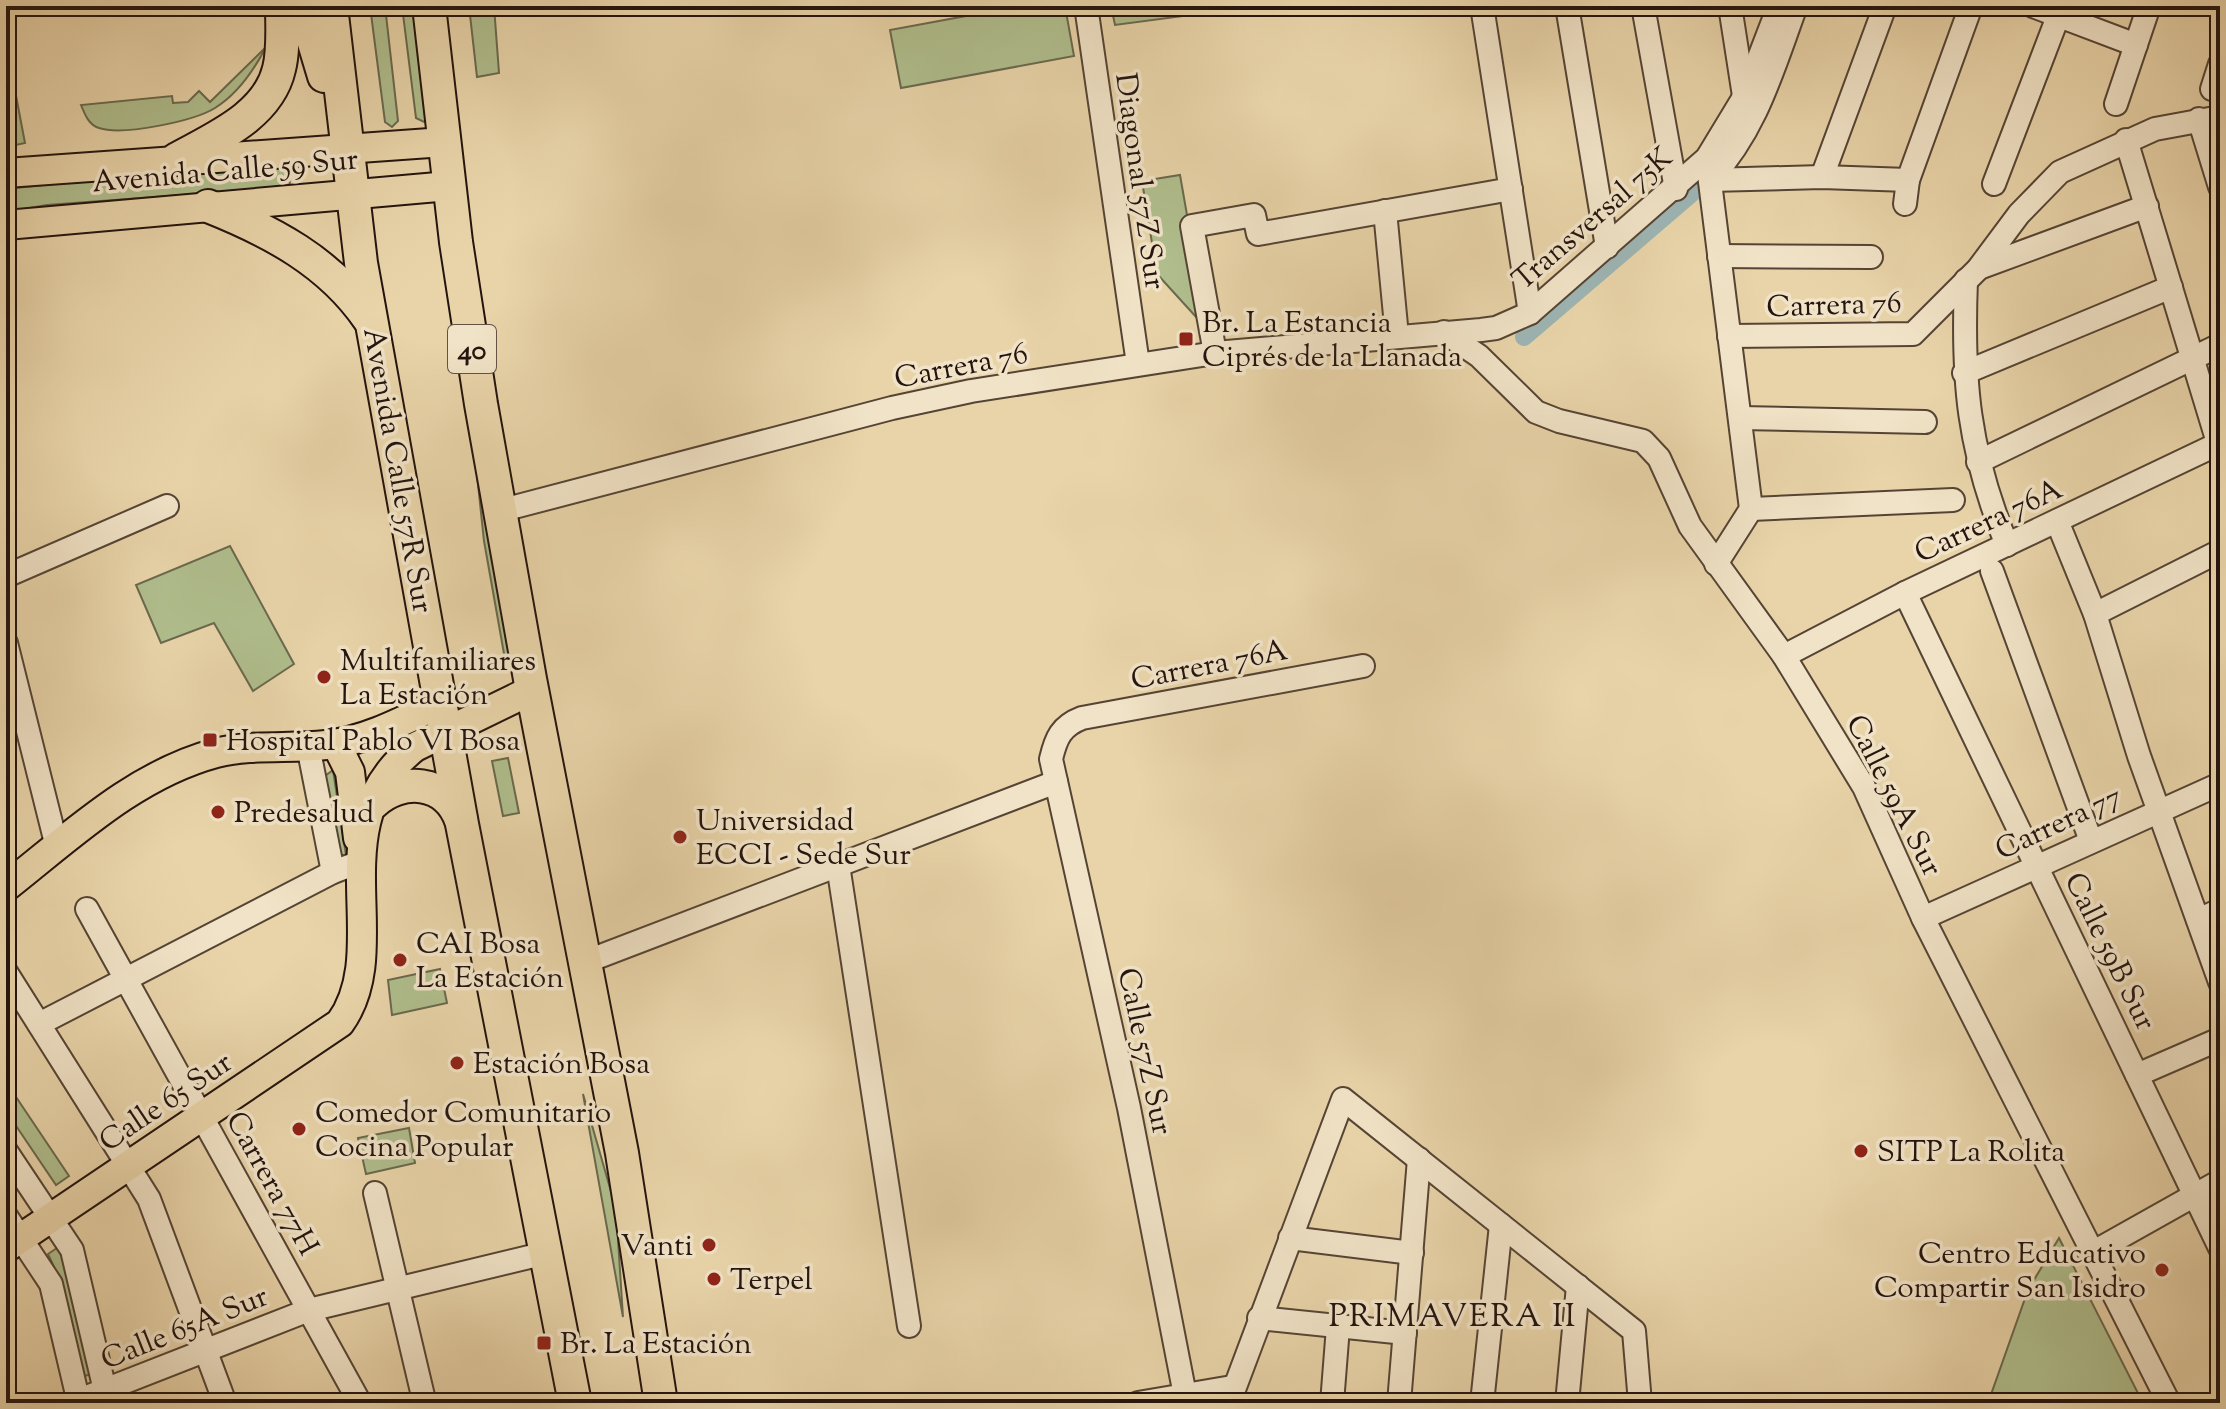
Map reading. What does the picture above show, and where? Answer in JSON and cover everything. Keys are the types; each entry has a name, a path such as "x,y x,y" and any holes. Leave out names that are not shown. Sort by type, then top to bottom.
{"highway":[{"path":"177,159 233,128 268,95 280,67 282,6"},
{"path":"303,6 346,149"},
{"name":"Avenida Calle 57R Sur","path":"331,6 351,194 372,325 462,824 575,1403"},
{"name":"40","path":"429,6 449,186 499,511 622,1153 661,1403"},
{"path":"208,206 255,224 313,261 352,295 372,325"},
{"path":"373,803 397,787 425,786 452,804 462,824"}],"main road":[{"name":"Avenida Calle 59 Sur","path":"6,173 444,142"},
{"name":"Avenida Calle 59 Sur","path":"6,225 449,186"},
{"path":"6,887 139,785 175,766 222,752 336,744 391,726 443,718 532,690"},
{"path":"360,862 373,803 384,779 401,758 430,738 443,718"},
{"path":"336,744 350,772 360,862"},
{"name":"Calle 65 Sur","path":"37,1228 335,1028 353,1001 358,978 360,862"}],"street":[{"name":"Diagonal 57Z Sur","path":"1086,6 1138,364"},
{"path":"1482,6 1530,313"},
{"path":"1567,6 1607,247"},
{"path":"1643,6 1676,189"},
{"path":"1730,6 1744,97"},
{"name":"Transversal 75K","path":"1444,332 1496,328 1530,313 1676,189 1708,169 1744,97 1779,6"},
{"path":"1708,169 1736,151 1751,126 1796,6"},
{"path":"1822,177 1885,6"},
{"path":"1905,204 1908,180 1971,6"},
{"path":"2033,6 2061,11 2136,45"},
{"path":"2116,104 2149,6"},
{"path":"1994,184 2061,11"},
{"path":"2212,89 2220,64"},
{"name":"Carrera 76","path":"1729,336 1913,334 1972,274 2019,214 2060,172 2126,140 2210,118"},
{"path":"2210,118 2220,187"},
{"path":"2126,140 2220,445"},
{"path":"1708,169 1908,180"},
{"path":"1708,169 1751,509 1716,564"},
{"path":"1215,353 1192,226 1254,215 1258,234 1511,189"},
{"path":"2007,545 1978,462 1964,373 1972,274 2147,206"},
{"path":"1385,211 1397,336"},
{"path":"1719,256 1871,257"},
{"path":"1964,373 2171,287"},
{"name":"Carrera 76","path":"499,511 912,403 1215,353 1444,332"},
{"name":"Calle 59A Sur","path":"1444,332 1479,356 1536,412 1559,421 1643,441 1651,447 1690,526 1784,656 1864,787 1923,918 2090,1254 2169,1403"},
{"path":"1978,462 2220,345"},
{"path":"1740,418 1925,422"},
{"name":"Carrera 76A","path":"1784,656 1905,593 2220,445"},
{"path":"1751,509 1953,500"},
{"path":"6,576 167,506"},
{"path":"2057,521 2095,614 2158,810 2220,982"},
{"path":"2095,614 2220,551"},
{"path":"1992,571 2091,841"},
{"name":"Calle 59B Sur","path":"1905,593 2220,1248"},
{"path":"6,643 57,847"},
{"name":"Carrera 76A","path":"1066,724 1363,666"},
{"name":"Calle 57Z Sur","path":"1066,724 1055,742 1051,759 1129,1108 1185,1395"},
{"path":"308,746 333,872"},
{"path":"585,962 1056,782"},
{"name":"Carrera 77","path":"1923,918 2220,784"},
{"path":"39,1024 333,872 360,862"},
{"path":"838,865 909,1326"},
{"name":"Carrera 77H","path":"87,909 360,1403"},
{"path":"2198,920 2220,910"},
{"path":"6,972 155,1213 225,1403"},
{"path":"2137,1075 2220,1039"},
{"path":"1138,1403 1185,1395 1231,1395 1343,1099 1634,1331 1640,1403"},
{"path":"6,1151 37,1228 79,1402"},
{"path":"1399,1403 1419,1159"},
{"path":"2090,1254 2220,1181"},
{"path":"375,1193 423,1396"},
{"path":"1482,1403 1501,1225"},
{"path":"37,1228 76,1261 107,1397"},
{"path":"1290,1238 1412,1253"},
{"name":"Calle 65A Sur","path":"79,1402 107,1397 205,1351 309,1310 546,1253"},
{"path":"1567,1403 1578,1286"},
{"path":"1259,1318 1405,1333"},
{"path":"1332,1403 1338,1327"}],"green space":[{"path":"370,6 385,6 398,121 392,127 385,122"},
{"path":"402,6 417,6 429,120 424,122 416,118"},
{"path":"469,6 494,6 499,73 477,77"},
{"path":"1020,6 1065,6 1074,56 901,88 890,30"},
{"path":"1111,6 1259,6 1115,25"},
{"path":"6,43 25,143 6,147"},
{"path":"266,47 251,73 231,96 215,108 191,118 141,129 110,130 93,125 81,105 172,96 173,103 188,102 199,91 210,102"},
{"path":"288,159 290,187 47,205 6,212 6,189"},
{"path":"1180,175 1207,329 1157,274 1142,181"},
{"path":"475,456 509,652 506,665 484,541"},
{"path":"230,546 294,664 253,691 214,623 161,643 136,585"},
{"path":"508,758 519,813 503,816 492,761"},
{"path":"333,770 346,855 335,856 325,776"},
{"path":"440,969 447,1003 392,1015 388,980"},
{"path":"6,1082 69,1176 56,1185 6,1111"},
{"path":"583,1094 616,1209 623,1317"},
{"path":"409,1128 415,1163 366,1174 358,1138"},
{"path":"2059,1238 2143,1403 1988,1403 2028,1290"},
{"path":"60,1246 97,1373 84,1376 62,1284 48,1254"}],"waterway":[{"path":"1524,337 1699,187 1714,167"}],"place":[{"name":"Br. La Estancia Ciprés de la Llanada","path":"1186,339"},
{"name":"Multifamiliares La Estación","path":"324,677"},
{"name":"Hospital Pablo VI Bosa","path":"210,740"},
{"name":"Predesalud","path":"218,812"},
{"name":"Universidad ECCI - Sede Sur","path":"680,837"},
{"name":"CAI Bosa La Estación","path":"400,960"},
{"name":"Estación Bosa","path":"457,1063"},
{"name":"Comedor Comunitario Cocina Popular","path":"299,1129"},
{"name":"SITP La Rolita","path":"1861,1151"},
{"name":"Vanti","path":"709,1245"},
{"name":"Centro Educativo Compartir San Isidro","path":"2162,1270"},
{"name":"Terpel","path":"714,1279"},
{"name":"Br. La Estación","path":"544,1343"}],"district":[{"name":"PRIMAVERA II","path":"1453,1315"}]}
